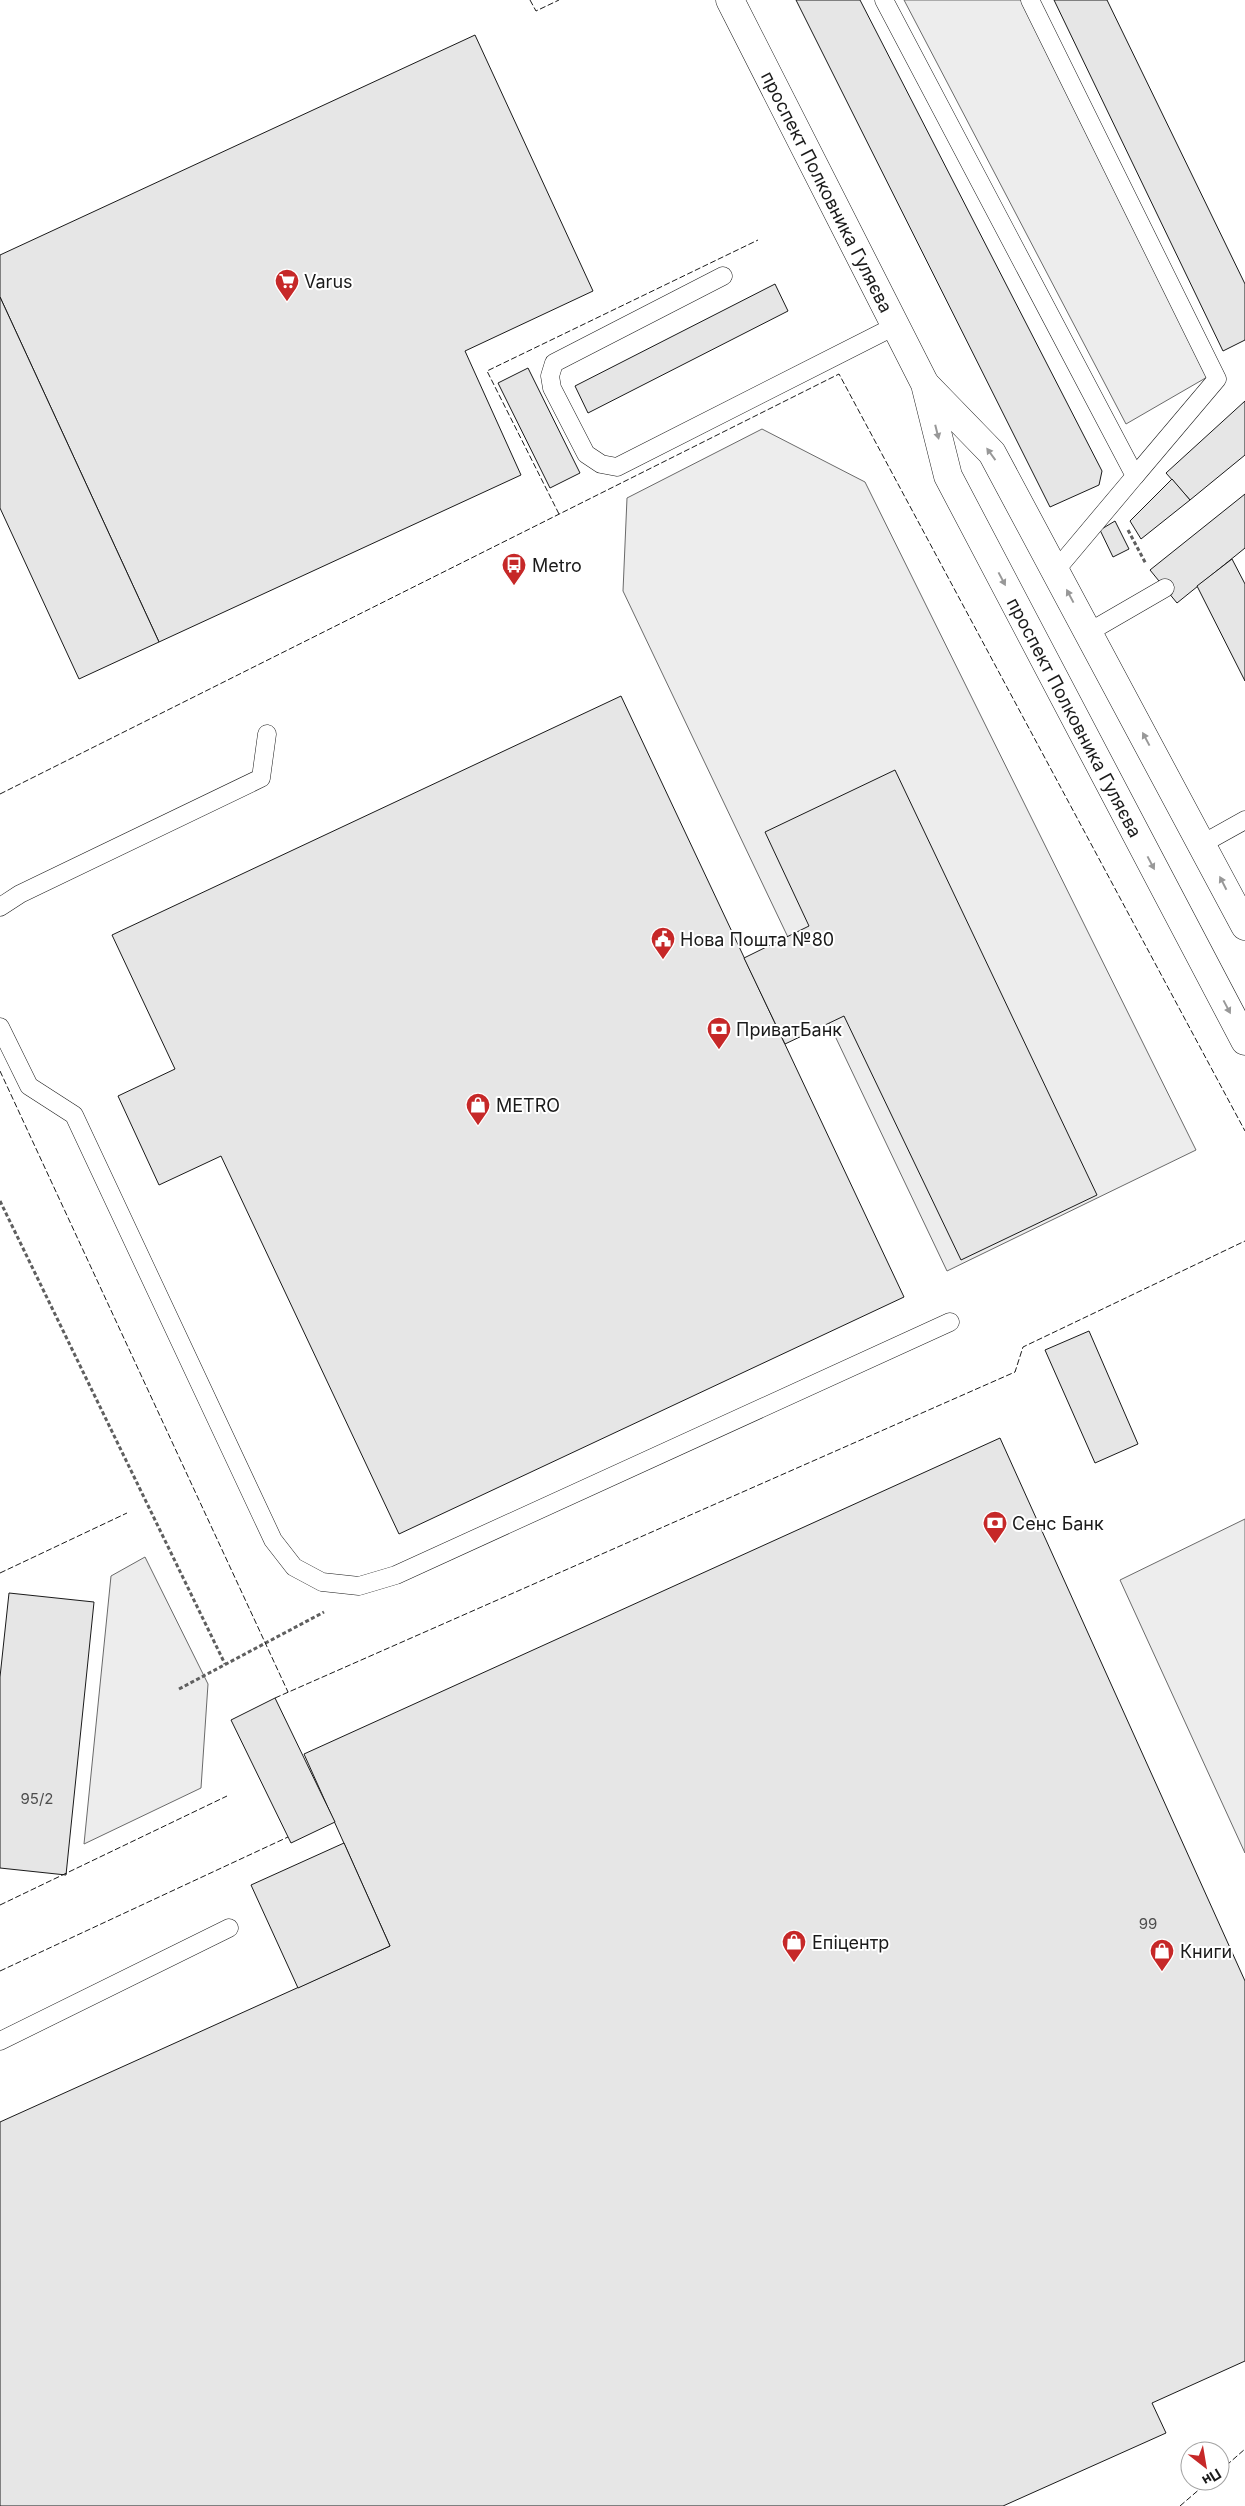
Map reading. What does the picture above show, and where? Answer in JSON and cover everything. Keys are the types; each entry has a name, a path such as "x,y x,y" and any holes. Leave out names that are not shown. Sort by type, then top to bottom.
{"main road":[{"name":"проспект Полковника Гуляєва","path":"730,0 925,384 948,476 1245,1041"},
{"name":"проспект Полковника Гуляєва","path":"925,384 992,453 1245,926"}],"lane":[{"path":"884,0 1135,476"},
{"path":"1030,0 1217,379 1056,570"},
{"path":"724,276 554,363 550,376 552,388 586,454 601,464 617,467 895,326"},
{"path":"1089,632 1163,590"},
{"path":"0,907 20,894 261,778 267,734"},
{"path":"1202,844 1245,820"},
{"path":"0,1027 29,1086 74,1115 273,1540 294,1567 322,1582 359,1586 396,1575 950,1322"},
{"path":"0,2040 229,1928"}],"path":[{"path":"1113,503 1163,590"},
{"path":"0,1201 225,1664"},
{"path":"179,1689 326,1611"}],"shaded area":[{"path":"904,0 1023,0 1209,376 1126,424"},
{"path":"762,429 865,482 1196,1150 947,1271 623,591 627,498"},
{"path":"1245,1519 1245,1853 1120,1580"},
{"path":"145,1557 208,1684 201,1788 84,1844 111,1576"}],"building":[{"path":"796,0 860,0 1102,471 1099,485 1050,507"},
{"path":"1054,0 1107,0 1245,284 1245,340 1223,351"},
{"path":"475,35 593,291 465,351 521,475 159,642 0,297 0,255"},
{"path":"775,284 788,311 588,413 575,386"},
{"path":"0,297 159,642 79,679 0,508"},
{"path":"528,368 580,473 550,488 498,383"},
{"path":"1245,401 1245,455 1190,500 1166,473"},
{"path":"1172,479 1190,500 1141,539 1130,521"},
{"path":"1245,494 1245,548 1177,603 1150,570"},
{"path":"1115,521 1129,549 1113,557 1100,530"},
{"path":"1232,559 1245,584 1245,681 1197,586"},
{"name":"METRO","path":"621,696 904,1297 399,1534 221,1156 159,1185 118,1096 175,1069 112,935"},
{"path":"895,770 1097,1195 961,1260 844,1016 785,1044 744,958 809,926 765,832"},
{"path":"1089,1331 1138,1444 1095,1463 1045,1350"},
{"name":"Епіцентр","path":"1000,1438 1245,1981 1245,2361 1152,2403 1166,2433 1003,2506 0,2506 0,2122 390,1946 304,1754"},
{"path":"9,1593 94,1602 66,1875 0,1868 0,1677"},
{"path":"275,1698 335,1822 291,1843 231,1720"},
{"path":"344,1843 390,1946 298,1988 251,1885"}],"fence":[{"path":"530,0 536,11 559,0"},
{"path":"559,514 487,371 758,240"},
{"path":"0,794 839,374 1245,1131"},
{"path":"0,1071 288,1692"},
{"path":"275,1698 1015,1372 1023,1347 1245,1241"},
{"path":"0,1573 127,1513"},
{"path":"0,1905 227,1796"},
{"path":"0,1971 288,1837"},
{"path":"1230,2462 1245,2449"},
{"path":"1180,2506 1197,2491"}],"place":[{"name":"Varus","path":"287,302"},
{"name":"Metro","path":"514,586"},
{"name":"Нова Пошта №80","path":"663,960"},
{"name":"ПриватБанк","path":"719,1050"},
{"name":"METRO","path":"478,1126"},
{"name":"Сенс Банк","path":"995,1544"},
{"name":"Епіцентр","path":"794,1963"},
{"name":"Книги","path":"1162,1972"}]}
